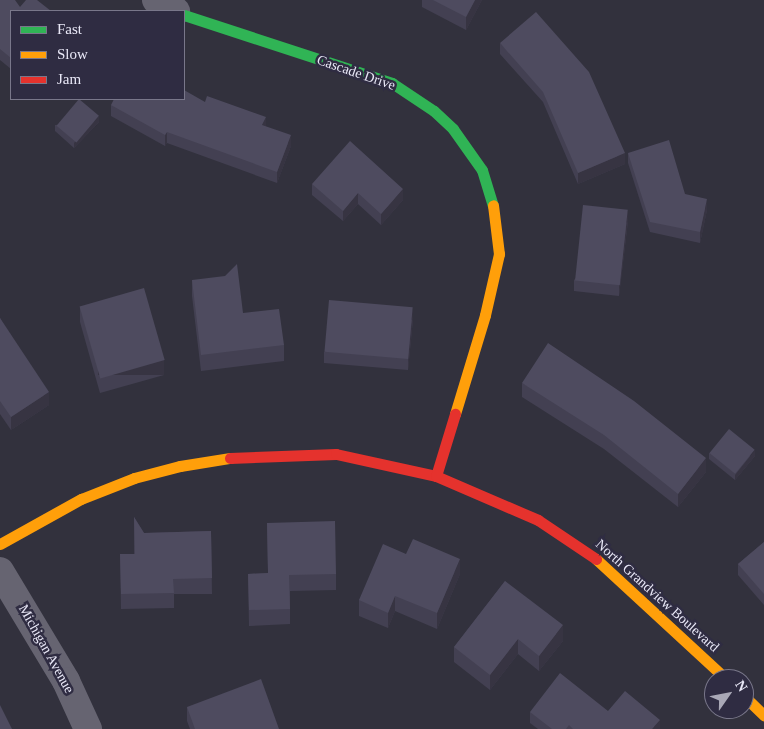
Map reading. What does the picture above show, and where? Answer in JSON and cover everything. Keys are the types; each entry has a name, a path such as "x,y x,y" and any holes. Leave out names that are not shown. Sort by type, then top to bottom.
{"street":[{"path":"156,0 174,10"},
{"name":"Cascade Drive","path":"185,15 223,31 392,83 434,111 453,128 482,170 495,211 499,254 485,315 436,476"},
{"name":"North Grandview Boulevard","path":"0,544 81,499 134,478 180,466 239,457 336,454 436,476 538,520 598,560 715,669"},
{"name":"Michigan Avenue","path":"0,571 66,681 88,729"},
{"path":"754,706 764,715"}],"building":[{"path":"0,0 15,0 20,7 26,0 37,0 50,10 10,10 10,57 0,49"},
{"path":"433,0 475,0 466,17"},
{"path":"536,12 589,72 625,153 578,173 543,92 500,43"},
{"path":"185,91 205,102 207,96 266,117 262,125 291,135 277,172 167,132 165,135 111,105 114,100 185,100"},
{"path":"80,100 99,116 76,143 57,126"},
{"path":"669,140 685,194 707,199 700,232 650,222 628,153"},
{"path":"350,141 403,189 381,214 358,193 343,211 312,184"},
{"path":"583,205 628,210 620,285 575,281"},
{"path":"237,264 243,313 279,309 284,345 201,355 192,280 225,276"},
{"path":"144,288 165,360 100,379 80,306"},
{"path":"329,300 413,307 408,359 324,352"},
{"path":"0,318 49,392 11,417 0,401"},
{"path":"548,343 634,401 706,458 678,494 604,435 522,383"},
{"path":"729,429 755,450 735,474 709,453"},
{"path":"134,517 144,533 211,531 212,578 173,579 174,593 121,594 120,554 135,554"},
{"path":"335,521 336,574 289,575 290,609 249,610 248,574 268,573 267,523"},
{"path":"413,539 460,559 437,613 395,596 388,613 359,600 383,544 406,554"},
{"path":"764,542 764,594 738,564"},
{"path":"505,581 563,625 539,656 518,639 490,675 454,647"},
{"path":"560,673 608,711 625,691 660,720 652,729 573,729 569,725 566,729 552,729 530,712"},
{"path":"261,679 279,729 195,729 187,707"},
{"path":"0,705 12,729 0,729"}],"traffic: fast":[{"path":"185,15 392,83 434,111 453,129 482,170 493,205"}],"traffic: slow":[{"path":"455,414 485,315 499,254 493,205"},
{"path":"0,544 81,499 134,478 180,466 230,458"},
{"path":"596,559 715,669"},
{"path":"754,706 764,715"}],"traffic: jam":[{"path":"436,476 455,414"},
{"path":"230,458 336,454 436,476 538,520 596,559"}]}
